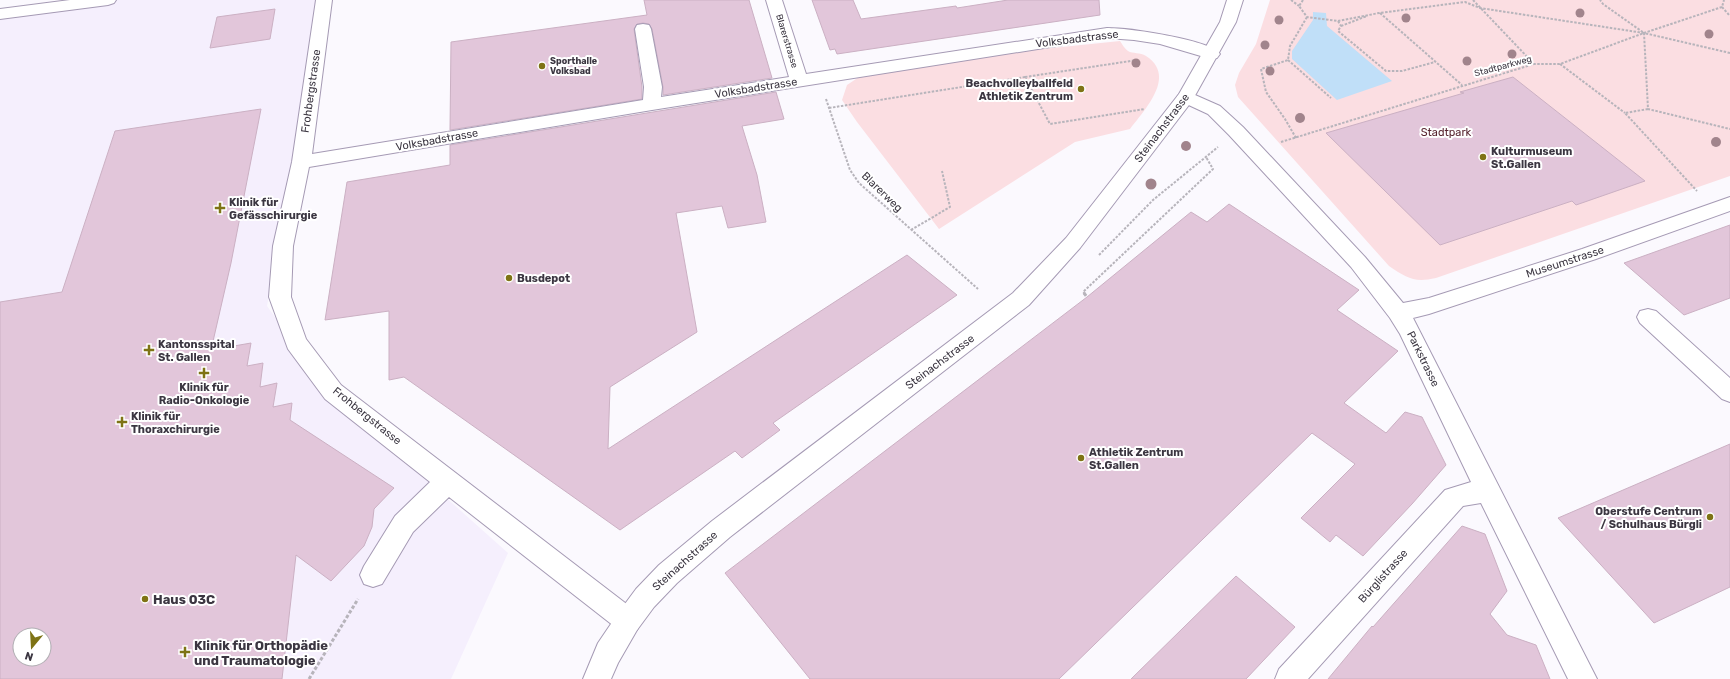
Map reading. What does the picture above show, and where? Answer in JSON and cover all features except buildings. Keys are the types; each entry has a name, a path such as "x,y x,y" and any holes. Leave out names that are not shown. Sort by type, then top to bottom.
{"street":[{"path":"0,14 108,0"},
{"name":"Frohbergstrasse","path":"324,0 301,162 283,246 280,297 296,343 333,392 628,621"},
{"name":"Blarerstrasse","path":"774,0 799,81"},
{"name":"Steinachstrasse","path":"597,679 608,653 628,621 645,598 668,574 716,533 1021,299 1073,243 1186,97 1228,22 1235,0"},
{"path":"643,29 653,87 652,104"},
{"name":"Volksbadstrasse","path":"301,162 652,104 1107,33 1145,35 1169,40 1211,54"},
{"name":"Parkstrasse","path":"1186,97 1214,110 1236,131 1358,262 1398,312 1409,330 1488,492 1583,679"},
{"name":"Museumstrasse","path":"1398,312 1429,306 1589,254 1724,206"},
{"path":"1648,317 1730,392"},
{"path":"373,575 404,524 448,481"},
{"name":"Bürglistrasse","path":"1289,679 1454,498 1468,493 1488,492"}],"path":[{"path":"1291,0 1299,6 1307,17"},
{"path":"1299,6 1304,0"},
{"path":"1473,0 1534,64"},
{"path":"1600,0 1603,4 1644,33"},
{"path":"1724,0 1722,7 1730,16"},
{"path":"1307,17 1338,21 1379,13 1465,2 1480,8 1644,33 1730,53"},
{"name":"Stadtparkweg","path":"1280,142 1534,64 1560,64 1644,33 1722,7"},
{"path":"1379,13 1462,85"},
{"path":"1367,15 1364,18 1341,26 1338,31 1386,71 1402,71 1435,62"},
{"path":"1288,60 1290,46 1307,17"},
{"path":"1338,21 1341,26"},
{"path":"1644,33 1648,109"},
{"path":"829,108 1140,59"},
{"path":"1288,60 1331,98"},
{"path":"1288,60 1261,69 1262,86 1268,99 1285,119 1296,138"},
{"path":"1560,64 1625,113 1698,193"},
{"path":"1025,77 1050,124 1145,109 1149,111"},
{"name":"Blarerweg","path":"819,78 850,170 859,183 978,289"},
{"path":"1625,113 1648,109 1730,129"},
{"path":"1094,260 1153,200 1224,142"},
{"path":"1086,297 1082,292 1213,170 1206,157"},
{"path":"911,230 950,207 942,171"},
{"path":"309,679 373,575"}],"shaded area":[{"name":"Kantonsspital St. Gallen","path":"113,0 323,0 267,306 330,394 508,553 451,679 0,679 0,15"}],"green space":[{"name":"Stadtpark","path":"1270,0 1730,0 1730,176 1436,278 1416,280 1401,274 1389,266 1238,97 1235,85 1239,73 1256,44"},
{"path":"1120,41 1128,51 1146,56 1155,64 1159,73 1159,83 1150,102 1130,129 1075,142 939,229 857,122 842,100 847,85 859,77 1013,52"}],"water":[{"path":"1313,12 1326,13 1327,26 1392,81 1337,100 1292,59 1292,51 1313,20"}],"place":[{"name":"Sporthalle Volksbad","path":"542,66"},
{"name":"Beachvolleyballfeld Athletik Zentrum","path":"1081,89"},
{"name":"Kulturmuseum St.Gallen","path":"1483,157"},
{"name":"Klinik für Gefässchirurgie","path":"220,208"},
{"name":"Busdepot","path":"509,278"},
{"name":"Kantonsspital St. Gallen","path":"149,350"},
{"name":"Klinik für Radio-Onkologie","path":"204,373"},
{"name":"Klinik für Thoraxchirurgie","path":"122,422"},
{"name":"Athletik Zentrum St.Gallen","path":"1081,458"},
{"name":"Oberstufe Centrum / Schulhaus Bürgli","path":"1710,517"},
{"name":"Haus 03C","path":"145,599"},
{"name":"Klinik für Orthopädie und Traumatologie","path":"185,652"}]}
